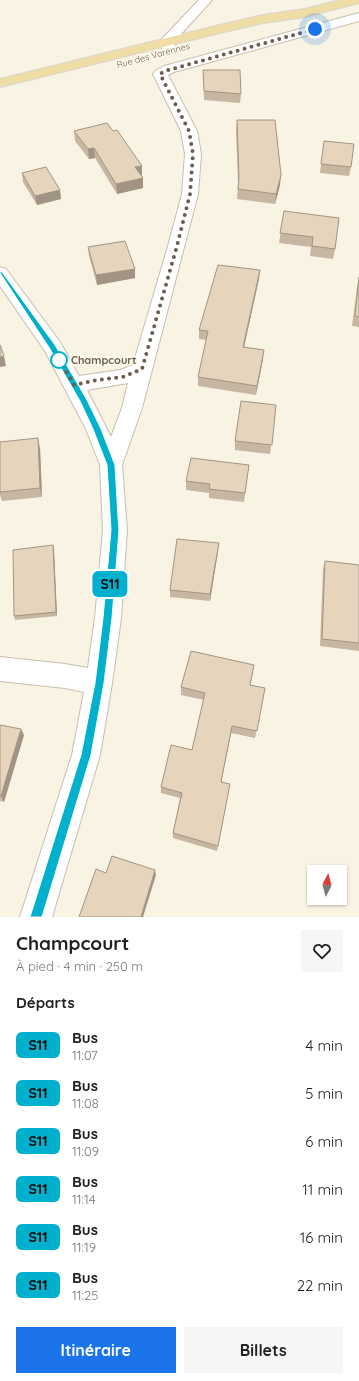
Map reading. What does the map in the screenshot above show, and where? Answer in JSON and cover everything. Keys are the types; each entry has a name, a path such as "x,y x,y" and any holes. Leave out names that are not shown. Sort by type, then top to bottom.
{"main road":[{"name":"Rue des Varennes","path":"0,83 272,24 305,13 355,0"},
{"name":"Rue des Varennes","path":"0,94 168,46"}],"street":[{"path":"168,46 206,0"},
{"path":"111,465 132,408 190,194 193,154 189,131 160,74 177,67 359,17"},
{"path":"0,273 53,347 97,429 111,465 115,530 108,618 99,683 86,755 36,917"},
{"path":"74,385 97,380 123,377 142,369"},
{"path":"0,669 65,676 99,683"}],"building":[{"path":"203,70 240,70 241,94 204,91"},
{"path":"237,120 275,120 281,175 276,194 238,189"},
{"path":"107,123 113,131 117,130 142,166 135,167 143,178 116,184 94,148 88,149 74,131"},
{"path":"324,141 354,144 351,167 321,164"},
{"path":"46,167 60,190 35,196 22,173"},
{"path":"284,211 339,218 335,249 312,246 313,237 280,233"},
{"path":"125,241 135,269 96,275 88,247"},
{"path":"218,265 260,270 243,347 264,350 257,386 198,377 208,331 199,330"},
{"path":"359,277 359,317 355,316"},
{"path":"0,345 4,356 0,357"},
{"path":"241,401 276,405 272,445 235,441"},
{"path":"38,438 40,488 0,492 0,442"},
{"path":"191,458 249,465 245,493 209,489 210,484 186,481"},
{"path":"177,539 219,543 210,594 170,590"},
{"path":"53,545 56,612 14,616 13,550"},
{"path":"325,561 359,565 359,643 322,639"},
{"path":"191,651 254,665 250,685 265,688 257,731 232,726 221,782 230,784 218,846 173,833 182,793 161,787 171,745 192,750 205,693 181,687"},
{"path":"0,725 21,729 1,796 0,796"},
{"path":"112,856 155,870 141,917 79,917 96,869 106,873"}],"bus line":[{"name":"S11","path":"0,273 53,347 65,371 83,400 97,429 111,465 115,530 108,618 99,683 86,755 36,917"}],"place":[{"name":"Champcourt","path":"59,360"}],"route":[{"path":"59,360 74,385 97,380 123,377 142,369 177,246 190,194 193,154 189,131 160,74 165,71 315,29"}]}
